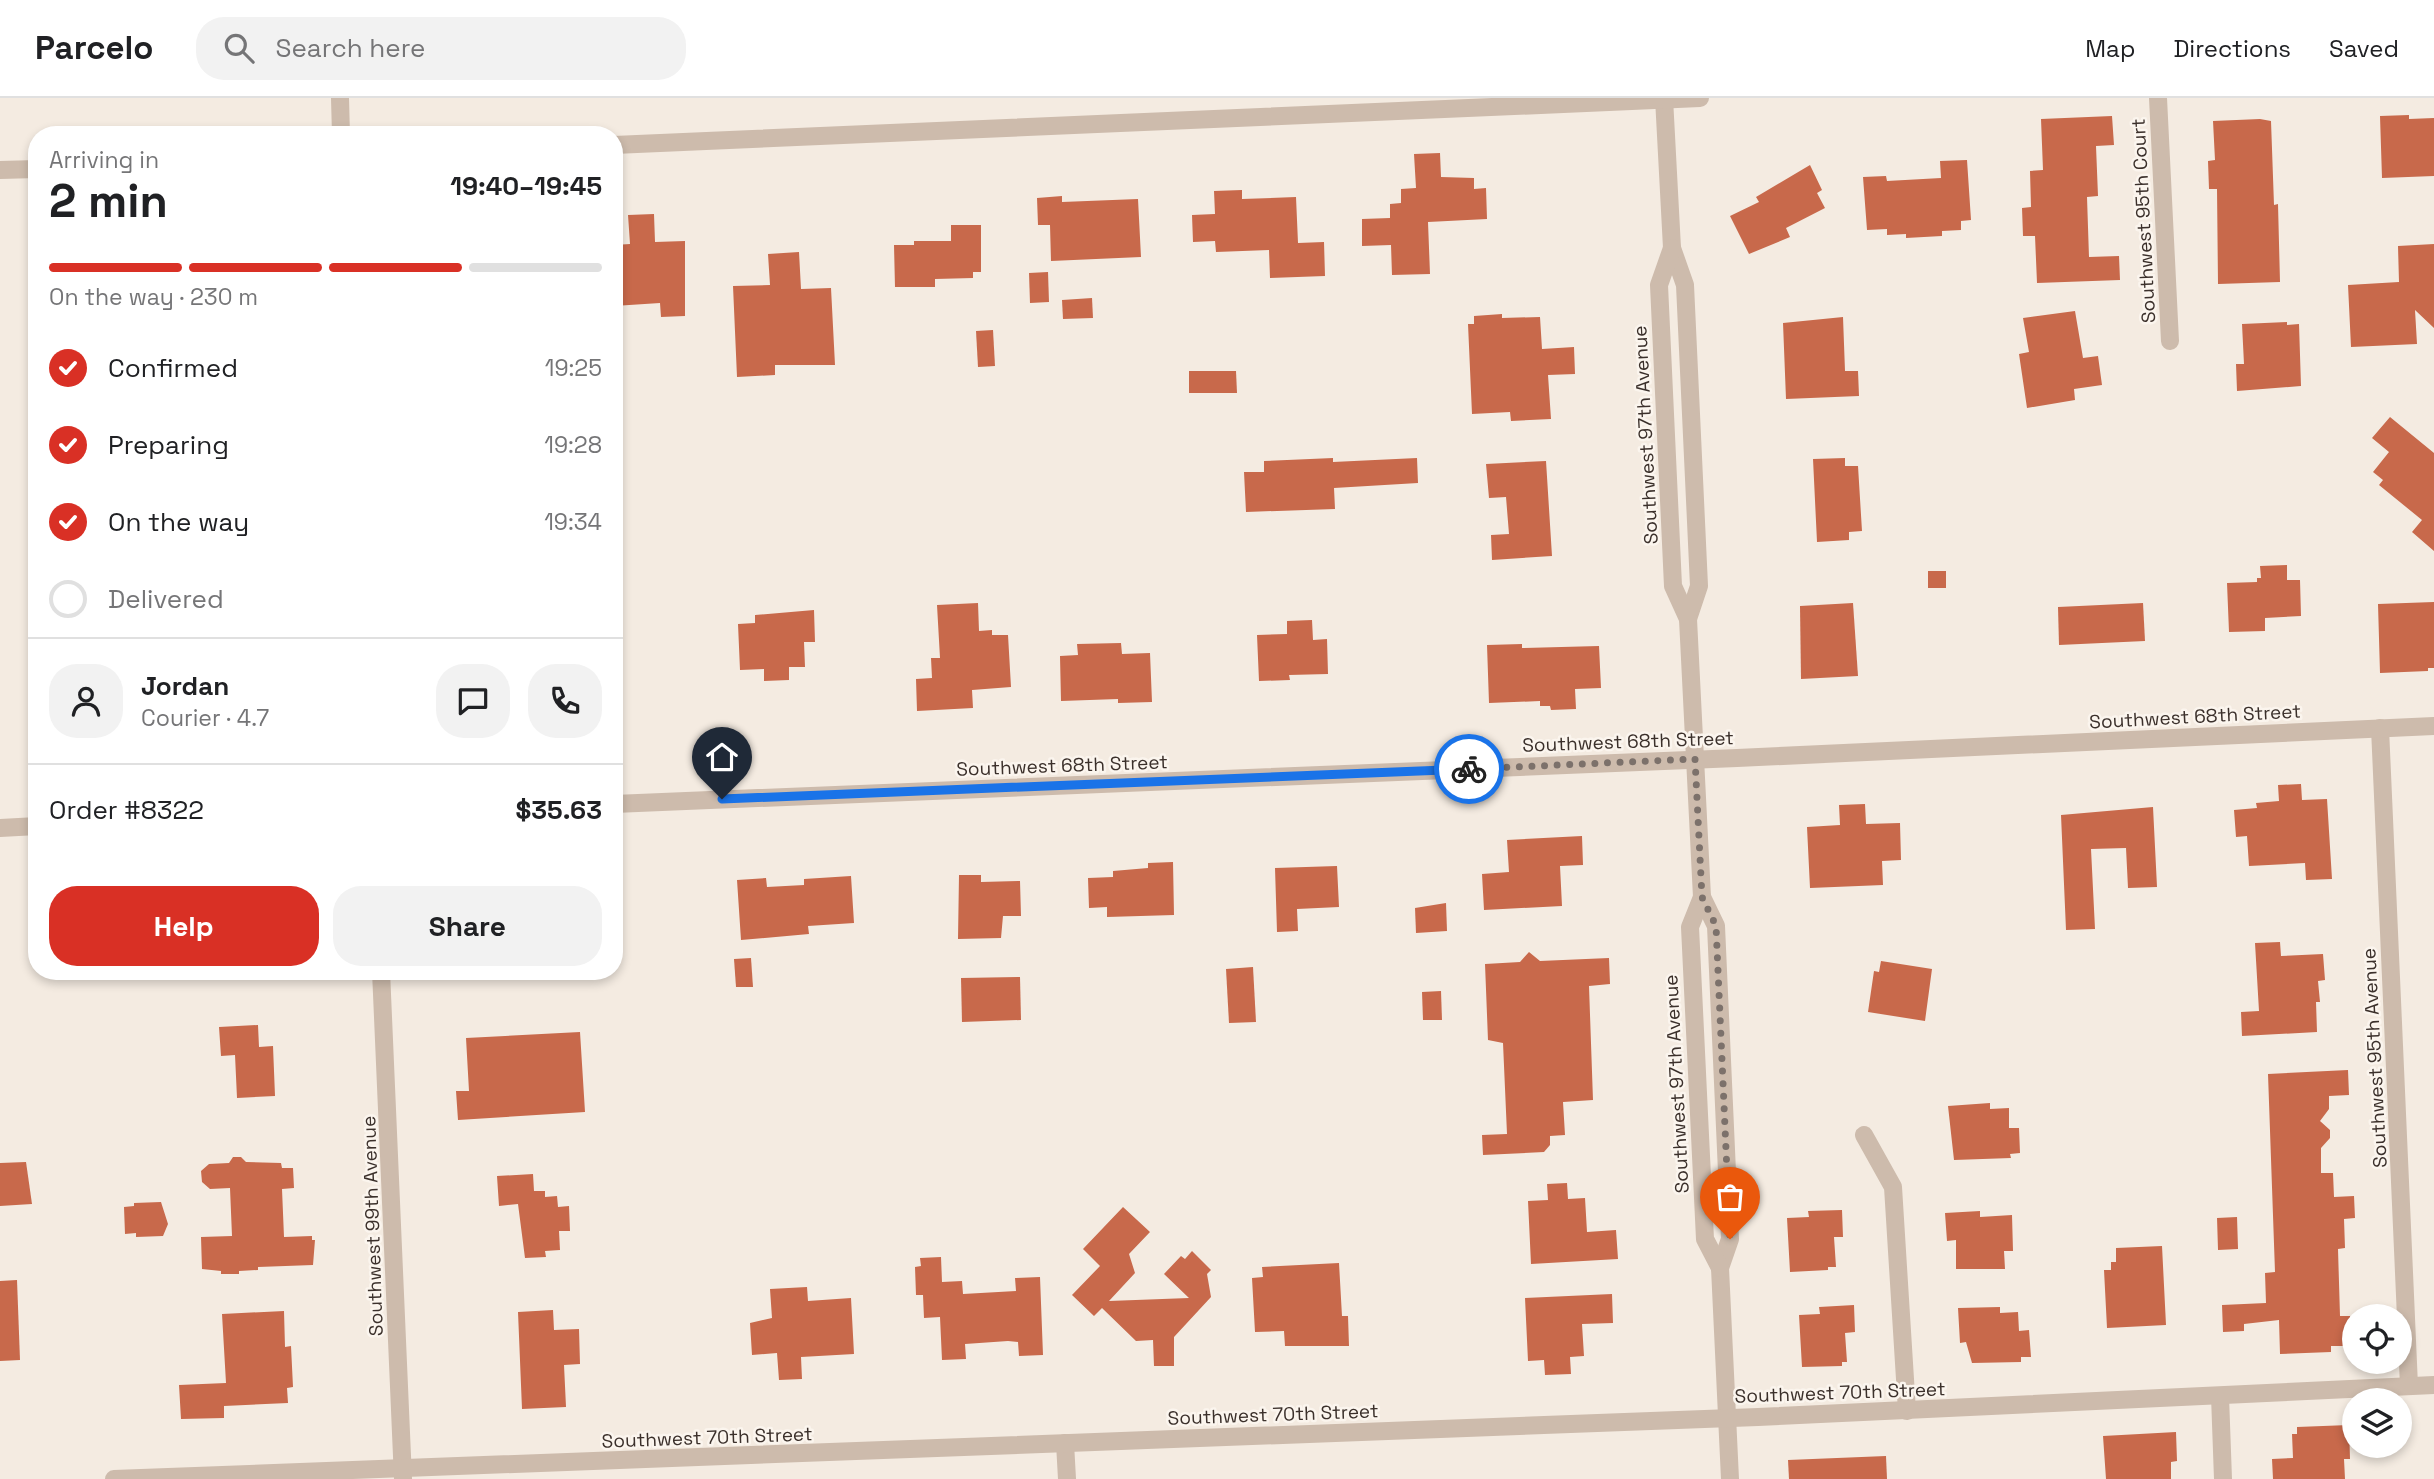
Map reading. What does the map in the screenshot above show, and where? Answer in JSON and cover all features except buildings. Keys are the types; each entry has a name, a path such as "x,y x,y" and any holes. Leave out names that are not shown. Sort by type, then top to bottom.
{"street":[{"path":"340,98 341,126"},
{"path":"623,145 1700,98"},
{"name":"Southwest 95th Court","path":"2158,98 2170,341"},
{"name":"Southwest 97th Avenue","path":"1664,99 1671,248 1685,285 1699,586 1688,619"},
{"path":"0,170 28,169"},
{"name":"Southwest 97th Avenue","path":"1671,248 1659,285 1674,586 1688,619 1702,897 1716,926 1730,1239 1720,1268 1730,1479"},
{"name":"Southwest 68th Street","path":"623,804 2434,726"},
{"name":"Southwest 95th Avenue","path":"2381,729 2409,1386"},
{"path":"0,828 28,826"},
{"name":"Southwest 97th Avenue","path":"1702,897 1690,927 1705,1239 1720,1268"},
{"name":"Southwest 99th Avenue","path":"381,980 403,1474"},
{"path":"1864,1135 1893,1187 1907,1411"},
{"name":"Southwest 70th Street","path":"114,1479 403,1474 1065,1443 1907,1411 2434,1385"},
{"path":"2220,1396 2223,1479"},
{"path":"1065,1443 1067,1479"}],"way so far":[{"path":"1469,769 1695,759 1702,897 1716,926 1730,1239"}],"route":[{"path":"722,799 1469,769"}]}
